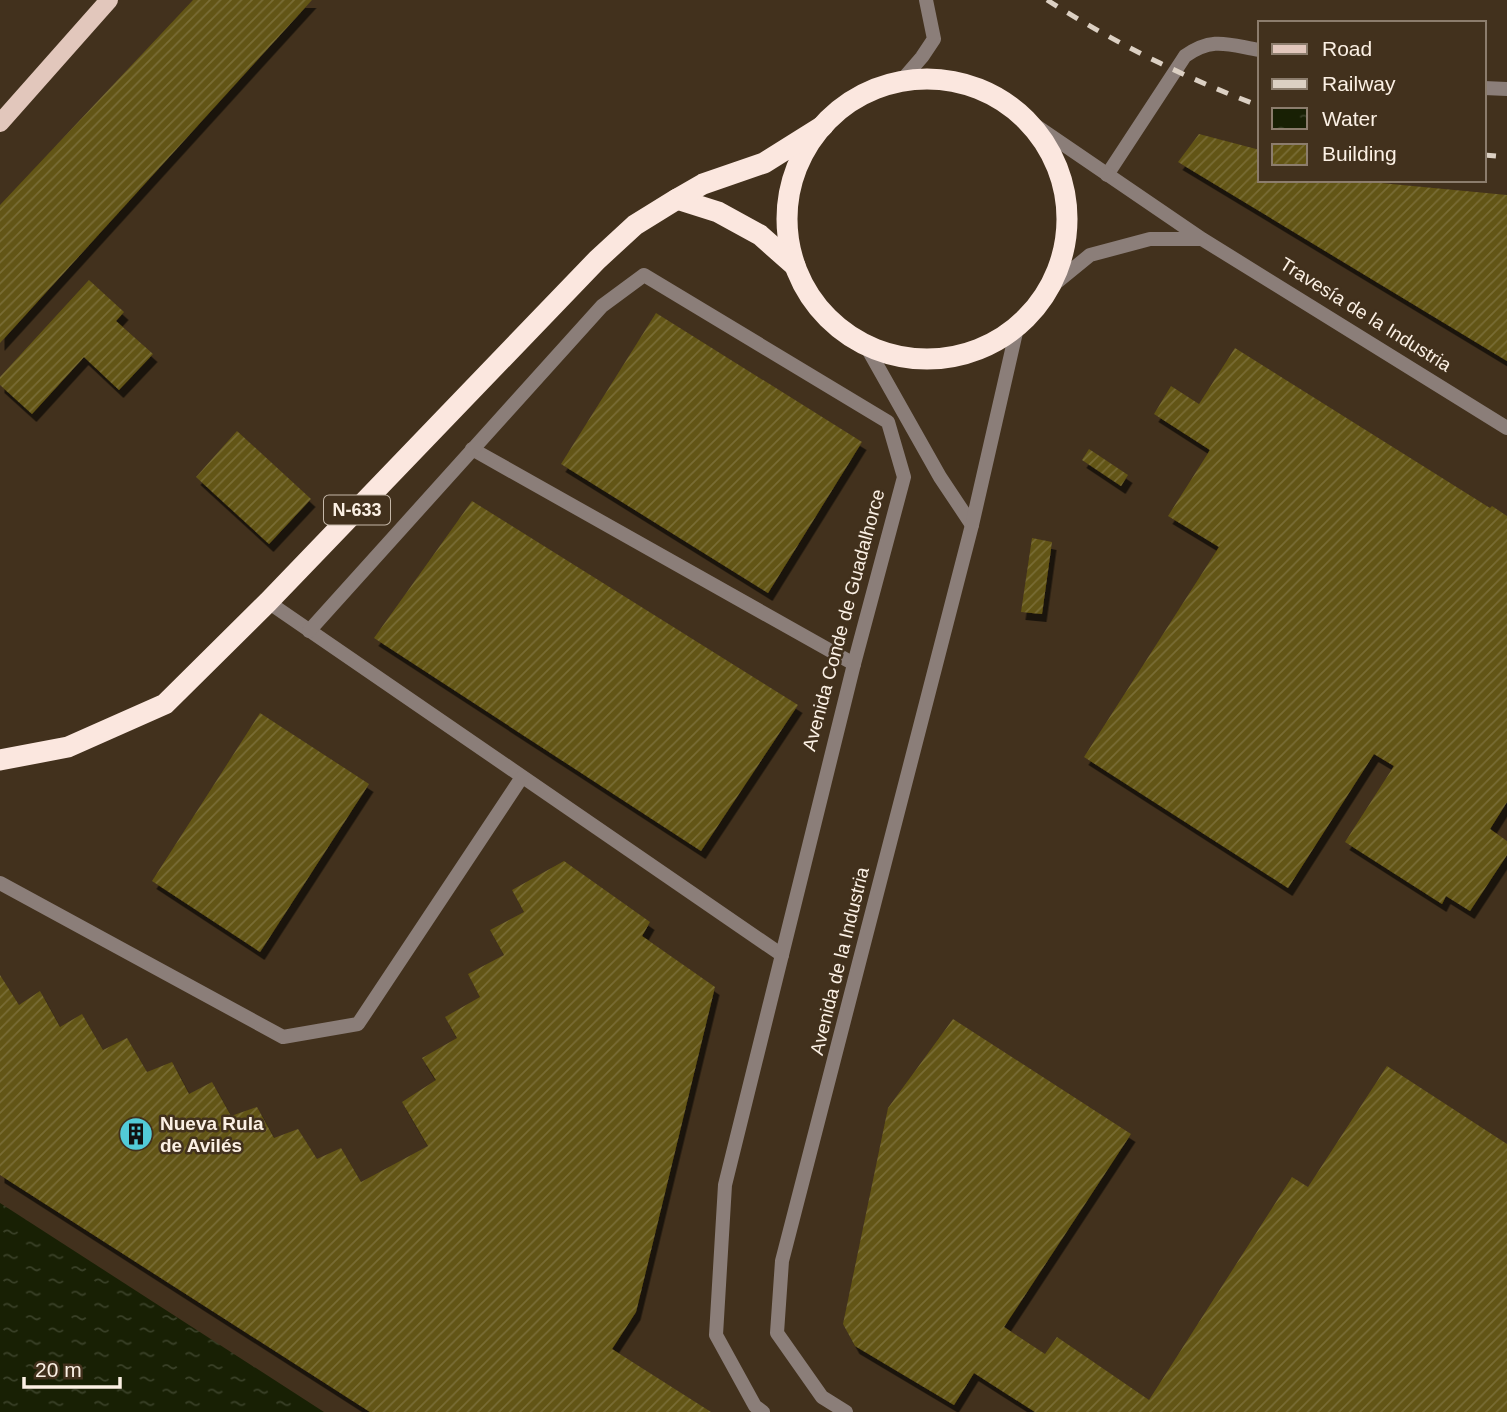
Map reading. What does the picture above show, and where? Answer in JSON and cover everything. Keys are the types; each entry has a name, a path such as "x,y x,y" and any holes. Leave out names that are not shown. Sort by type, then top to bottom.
{"highway":[{"name":"Travesía de la Industria","path":"796,267 788,245 787,198 804,149 836,111 867,91 903,79 936,77 973,84 1032,123 1060,168 1068,200 1068,236 1052,286"},
{"path":"677,199 703,184 764,163 823,126"},
{"path":"677,199 719,212 760,235 796,267 808,295 842,332 883,354 938,360 978,351 1017,328 1052,286"},
{"name":"N-633","path":"0,760 68,747 165,704 268,603 597,260 635,225 677,199"}],"main road":[{"path":"0,123 108,0"}],"street":[{"path":"903,79 934,39 926,0"},
{"path":"1107,175 1185,56 1201,45 1221,43 1258,50"},
{"path":"1486,88 1507,89"},
{"name":"Travesía de la Industria","path":"1032,123 1202,239 1507,428"},
{"path":"1052,286 1090,255 1150,239 1202,239"},
{"name":"Avenida Conde de Guadalhorce","path":"309,631 602,306 644,275 888,422 904,477 854,664 725,1185 716,1335 755,1406 763,1412"},
{"name":"Avenida de la Industria","path":"846,1412 822,1397 776,1333 782,1261 972,525 1017,328"},
{"path":"865,344 940,477 972,525"},
{"path":"472,449 854,664"},
{"path":"268,603 782,954"},
{"path":"0,883 283,1037 358,1024 522,777"}],"water":[{"path":"0,1203 324,1412 0,1412"}],"building":[{"path":"193,0 312,0 0,343 0,205"},
{"path":"1199,134 1258,149 1258,182 1377,182 1507,195 1507,361 1178,162"},
{"path":"89,280 124,312 116,321 153,354 119,390 84,357 32,414 0,385 0,377"},
{"path":"656,313 862,442 768,593 561,464"},
{"path":"1235,348 1490,508 1492,506 1507,516 1507,802 1490,829 1507,841 1507,855 1470,911 1446,896 1442,904 1345,842 1394,766 1374,754 1288,888 1084,757 1219,547 1168,516 1210,450 1154,414 1171,386 1199,404"},
{"path":"237,431 311,499 269,544 196,477"},
{"path":"1089,449 1128,475 1121,486 1082,460"},
{"path":"472,501 798,705 701,851 374,638"},
{"path":"1032,538 1052,542 1042,614 1021,612"},
{"path":"260,713 369,784 260,952 152,881"},
{"name":"Nueva Rula de Avilés","path":"564,861 650,922 642,936 715,987 636,1312 612,1349 711,1412 370,1412 0,1175 0,975 19,1005 40,991 60,1027 82,1014 103,1050 127,1038 147,1072 172,1062 189,1094 212,1082 231,1116 257,1107 274,1138 298,1129 317,1159 341,1148 361,1182 428,1146 402,1102 436,1080 422,1058 457,1038 445,1017 480,997 468,974 504,955 490,930 524,912 512,890"},
{"path":"953,1019 1131,1134 1004,1327 1045,1354 1057,1337 1149,1400 1292,1177 1308,1187 1387,1066 1507,1144 1507,1412 1035,1412 974,1373 954,1405 855,1346 843,1324 888,1108"}],"railway":[{"path":"1047,0 1151,59 1258,105"},
{"path":"1486,155 1507,157"}],"place":[{"name":"Nueva Rula de Avilés","path":"136,1134"}]}
